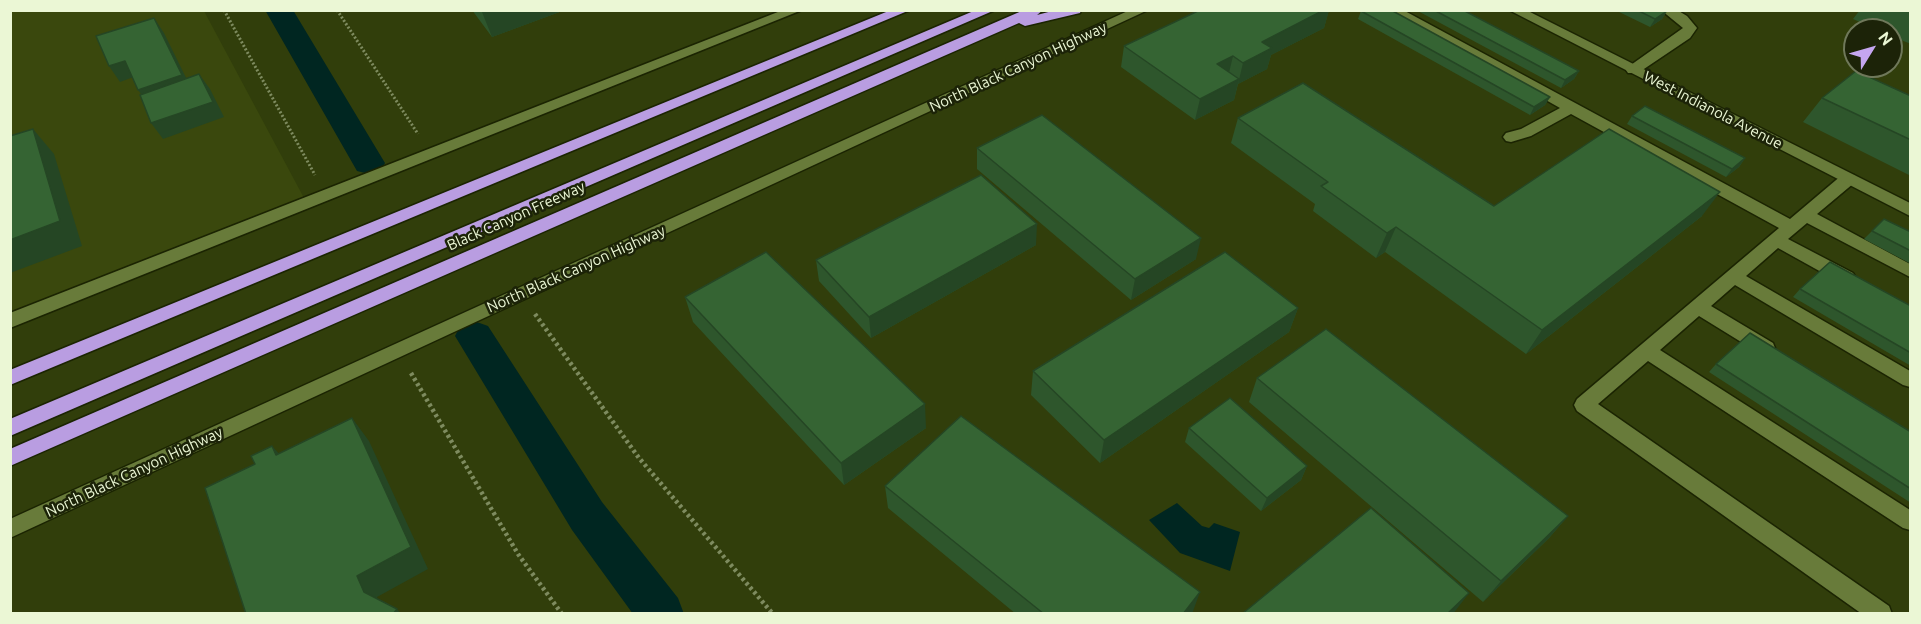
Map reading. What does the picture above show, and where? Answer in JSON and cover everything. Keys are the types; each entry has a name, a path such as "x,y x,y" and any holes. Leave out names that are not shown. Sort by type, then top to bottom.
{"highway":[{"path":"10,378 904,10"},
{"path":"10,428 988,10"},
{"name":"Black Canyon Freeway","path":"10,458 1037,10"},
{"path":"991,31 1075,10"}],"main road":[{"path":"10,321 796,10"},
{"name":"North Black Canyon Highway","path":"10,529 1142,10"},
{"path":"1392,10 1791,227"},
{"name":"West Indianola Avenue","path":"1515,10 1911,210"},
{"path":"1633,70 1684,35 1690,28 1682,19 1667,10"},
{"path":"1511,137 1526,133 1572,107"},
{"path":"1848,178 1584,405 1881,614"},
{"path":"1805,215 1911,272"},
{"path":"1778,240 1859,285"},
{"path":"1734,277 1911,380"},
{"path":"1698,307 1779,356"},
{"path":"1647,351 1911,522"}],"path":[{"path":"224,10 327,196"},
{"path":"337,10 432,155"},
{"path":"530,306 639,458 773,614"},
{"path":"407,365 518,554 562,614"}],"shaded area":[{"path":"11,11 204,11 304,198 11,312"}],"water":[{"path":"1177,503 1202,526 1209,528 1214,523 1240,532 1230,571 1180,553 1149,520"}],"building":[{"path":"1200,10 1324,10 1262,42 1272,48 1243,63 1233,56 1217,64 1239,79 1200,99 1124,46"},
{"path":"1362,10 1391,10 1550,97 1534,107"},
{"path":"1434,10 1463,10 1579,71 1565,80"},
{"path":"1637,10 1666,10 1667,11 1655,19"},
{"path":"154,18 182,75 138,90 125,61 109,66 96,36"},
{"path":"199,74 213,102 151,123 140,95"},
{"path":"1847,78 1871,78 1911,96 1911,140 1822,98"},
{"path":"1303,83 1494,206 1609,129 1720,192 1542,330 1396,227 1387,233 1321,186 1328,182 1238,118"},
{"path":"1645,106 1745,158 1732,169 1632,116"},
{"path":"1042,115 1201,238 1135,279 977,148"},
{"path":"33,129 60,221 10,240 10,136"},
{"path":"981,175 1037,224 869,317 816,260"},
{"path":"1884,219 1911,232 1911,251 1872,231"},
{"path":"766,252 925,404 841,463 685,297"},
{"path":"1225,252 1298,308 1104,440 1033,371"},
{"path":"1830,262 1911,306 1911,353 1800,289"},
{"path":"1326,329 1568,516 1501,581 1257,378"},
{"path":"1750,333 1911,432 1911,489 1716,364"},
{"path":"1230,398 1307,466 1267,498 1189,428"},
{"path":"961,416 1200,592 1183,614 1044,614 885,486"},
{"path":"352,418 411,547 357,576 364,592 397,609 393,614 246,614 205,488 255,464 251,456 272,446 276,455"},
{"path":"1371,508 1469,593 1447,614 1242,614"}],"waterway":[{"path":"279,10 369,163"},
{"path":"474,336 587,516 661,614"}]}
